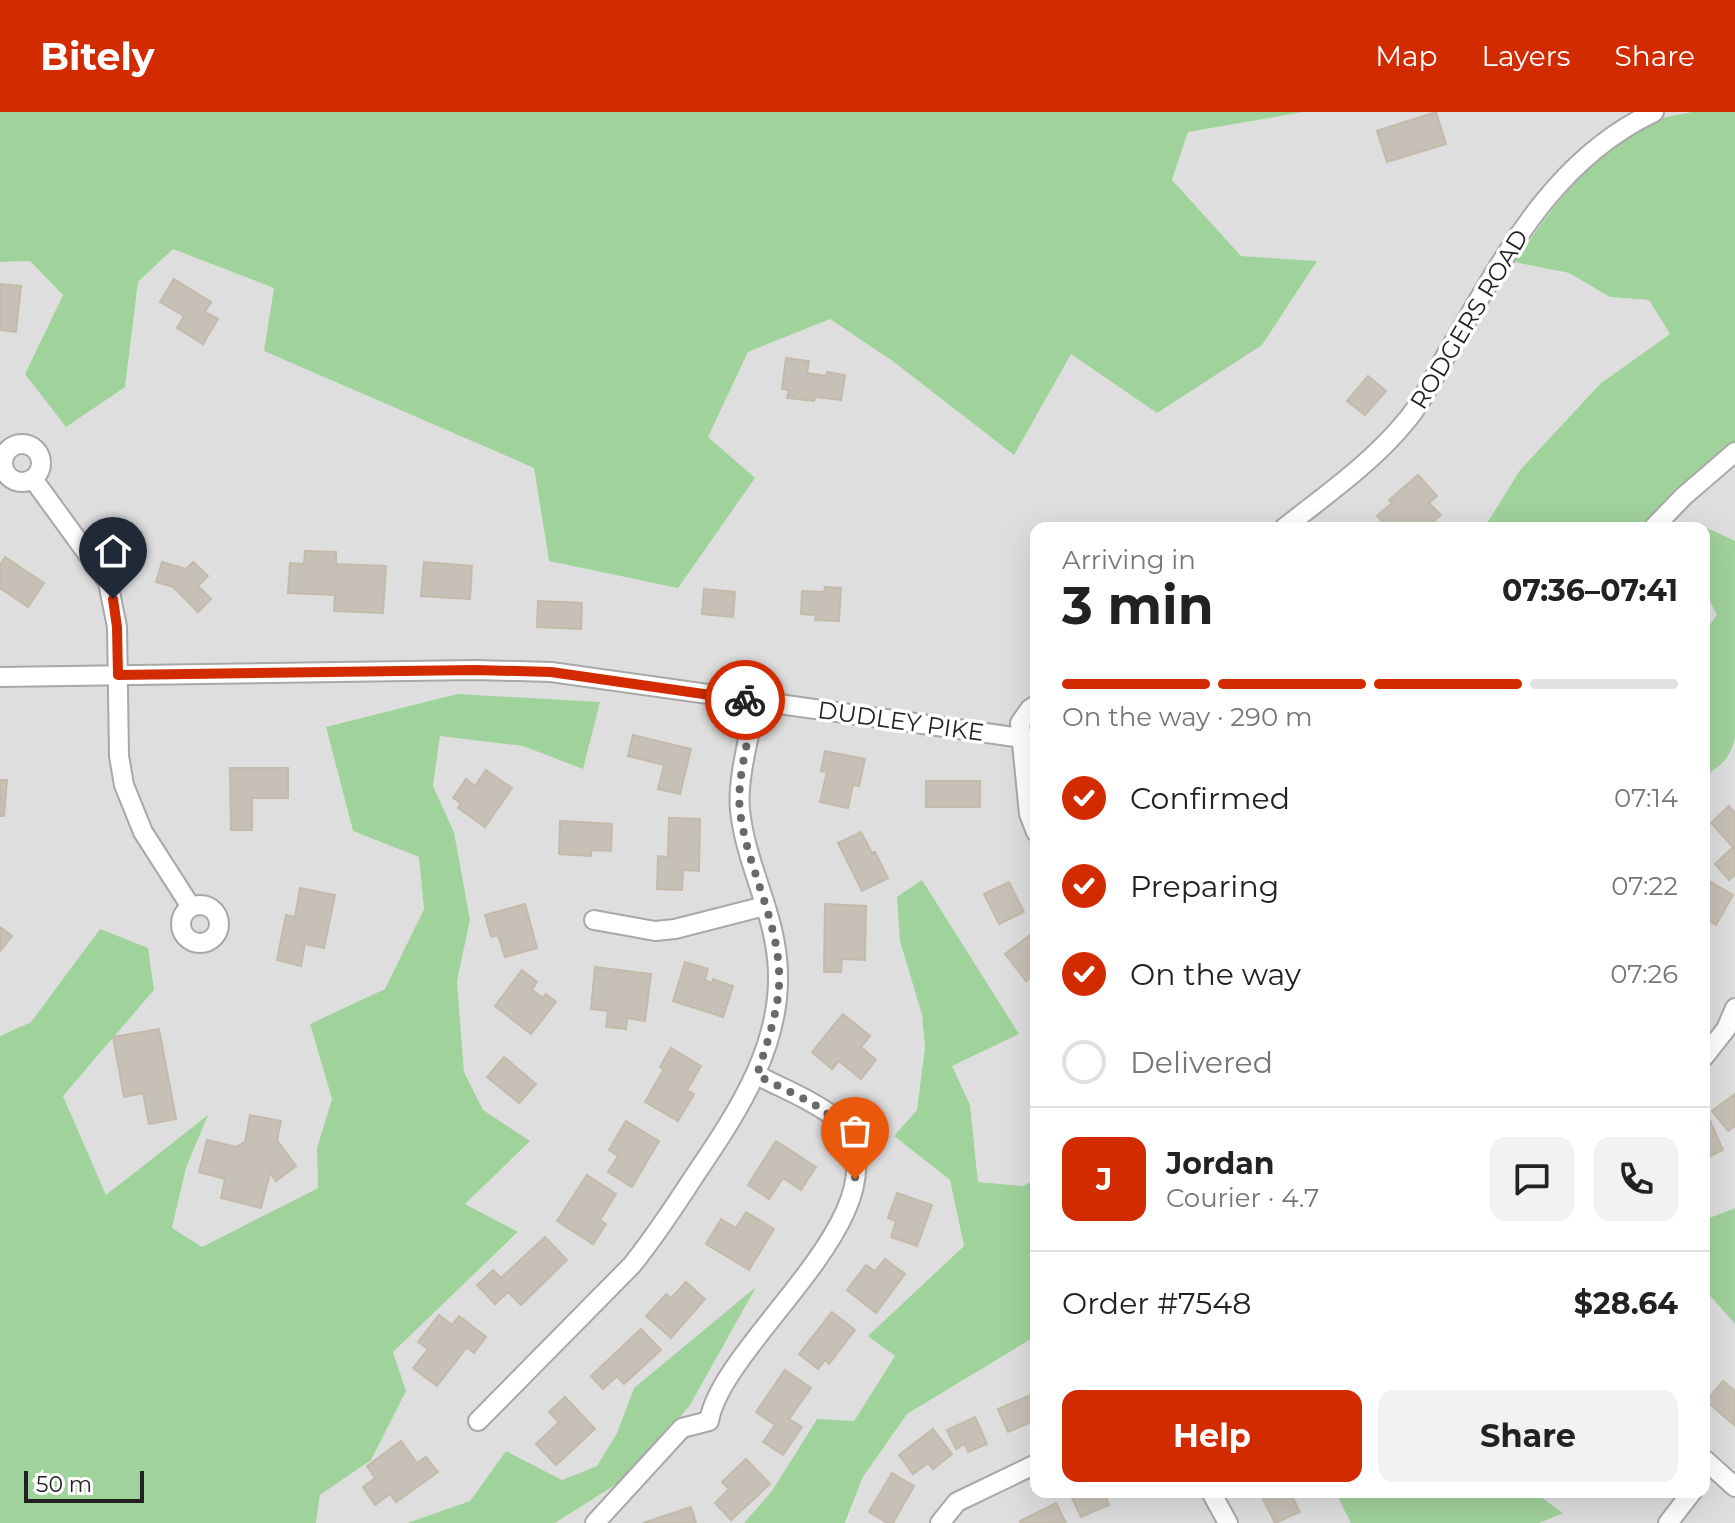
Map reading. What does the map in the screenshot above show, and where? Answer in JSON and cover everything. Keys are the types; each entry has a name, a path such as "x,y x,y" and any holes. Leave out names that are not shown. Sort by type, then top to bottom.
{"street":[{"name":"RODGERS ROAD","path":"1292,522 1377,454 1409,417 1505,256 1534,212 1561,180 1581,159 1609,138 1654,112"},
{"path":"1659,522 1735,452"},
{"path":"33,479 108,582 117,627 119,756 124,785 143,832 191,907"},
{"name":"DUDLEY PIKE","path":"0,677 475,670 551,672 1029,739"},
{"path":"478,1421 632,1265 737,1114 757,1075 777,1006 779,983 774,932 746,843 740,807 756,701"},
{"path":"1030,709 1020,723 1029,739 1023,771 1030,817"},
{"path":"594,920 655,931 675,929 765,906"},
{"path":"1710,1049 1726,1029 1735,1008"},
{"path":"595,1523 682,1428 709,1421 720,1389 840,1224 855,1179 853,1150 848,1135 827,1112 757,1075"},
{"path":"940,1523 957,1502 1030,1467"},
{"path":"1710,1470 1735,1487"},
{"path":"1214,1498 1228,1523"},
{"path":"1668,1523 1687,1498"}],"shaded area":[{"path":"1304,112 1691,112 1656,120 1515,262 1569,273 1610,297 1649,300 1670,334 1601,383 1520,470 1488,522 1030,522 1030,1182 1023,1186 978,1182 970,1105 951,1066 1018,1034 900,941 922,1015 925,1047 917,1110 894,1136 950,1180 964,1246 869,1336 895,1356 854,1421 816,1420 772,1491 751,1517 744,1523 555,1523 631,1475 634,1388 617,1433 597,1466 562,1480 506,1451 470,1501 407,1523 316,1523 320,1495 371,1460 392,1352 518,1233 465,1204 529,1141 483,1110 464,1072 457,981 470,920 454,832 433,786 440,735 523,746 583,768 457,694 326,727 353,831 420,857 424,909 385,990 310,1024 332,1099 317,1148 318,1188 202,1247 172,1228 186,1168 207,1116 106,1196 63,1096 154,990 100,929 31,1022 0,1036 0,262 30,261 63,295 25,374 125,387 138,282 173,249 275,288 265,351 534,468 549,561 708,437 748,352 830,318 894,362 1071,354 1316,262 1241,256 1172,181 1188,132"},
{"path":"1735,452 1735,1208 1710,1218 1710,522 1659,522"},
{"path":"1710,1296 1735,1324 1735,1523 1539,1523 1562,1512 1542,1498 1710,1498"},
{"path":"1030,1340 1030,1498 1338,1498 1351,1523 846,1523 863,1477 907,1414"}],"green space":[{"path":"0,112 1304,112 1188,132 1172,180 1241,256 1317,261 1262,345 1157,413 1071,354 1014,455 894,362 830,319 748,352 708,437 755,478 678,588 549,561 534,468 264,351 274,288 173,249 138,282 125,387 66,427 25,374 63,295 30,261 0,262"},
{"path":"1691,112 1735,112 1735,452 1659,522 1488,522 1520,470 1601,383 1670,334 1649,300 1610,297 1569,273 1514,262 1592,164 1632,133 1668,117"},
{"path":"1710,529 1735,541 1735,737 1725,760 1710,772 1710,625 1717,615 1710,602"},
{"path":"457,694 600,702 583,769 523,746 440,736 433,786 454,832 470,920 457,981 464,1072 483,1110 530,1141 465,1204 518,1232 393,1352 406,1391 371,1460 320,1495 316,1523 0,1523 0,1036 31,1022 100,929 148,948 154,990 63,1096 106,1195 208,1115 186,1168 172,1228 202,1247 318,1188 317,1148 332,1099 310,1024 385,989 424,909 419,857 353,831 326,727"},
{"path":"922,880 1019,1034 952,1066 970,1105 978,1182 1023,1186 1030,1182 1030,1340 907,1414 863,1477 845,1523 744,1523 772,1491 817,1419 854,1421 895,1356 868,1336 964,1246 950,1180 894,1136 917,1110 925,1047 922,1015 900,941 897,897"},
{"path":"1735,1208 1735,1324 1710,1296 1710,1218"},
{"path":"756,1287 690,1405 631,1475 555,1523 407,1523 470,1501 506,1451 562,1480 597,1466 617,1433 634,1388"},
{"path":"1338,1498 1542,1498 1563,1513 1539,1523 1351,1523"}],"building":[{"path":"1436,112 1446,144 1387,162 1377,131"},
{"path":"174,279 211,302 205,312 218,319 203,344 177,328 184,316 160,302"},
{"path":"0,284 21,286 16,332 0,330"},
{"path":"786,358 809,361 807,373 845,375 841,400 787,398 789,390 782,389"},
{"path":"1368,376 1386,391 1365,415 1347,401"},
{"path":"1418,475 1437,496 1429,503 1441,515 1433,522 1382,522 1377,516 1392,503 1389,500"},
{"path":"305,551 336,552 336,564 386,566 383,613 334,611 335,595 288,593 290,563 304,564"},
{"path":"5,557 44,583 28,607 0,588 0,565"},
{"path":"162,562 186,569 193,562 208,576 198,586 211,599 198,612 173,587 156,582"},
{"path":"424,562 472,566 470,599 421,596"},
{"path":"825,587 841,588 839,621 815,620 816,615 801,614 802,591 824,592"},
{"path":"704,589 735,592 733,617 702,614"},
{"path":"538,601 582,603 581,629 537,627"},
{"path":"633,735 691,749 680,794 658,789 664,765 628,756"},
{"path":"825,751 865,759 859,786 853,785 848,808 820,802 827,772 821,771"},
{"path":"230,768 288,768 288,798 252,798 252,830 231,830"},
{"path":"486,770 512,788 485,827 458,808 461,803 453,798 466,779 475,786"},
{"path":"0,780 7,780 4,816 0,816"},
{"path":"926,781 980,781 980,807 926,807"},
{"path":"1729,806 1735,813 1735,875 1729,880 1715,864 1733,847 1711,823"},
{"path":"669,818 700,819 699,871 683,870 682,890 657,889 658,856 668,857"},
{"path":"560,821 612,824 611,851 591,850 591,856 559,854"},
{"path":"861,832 888,878 862,891 838,843"},
{"path":"1009,882 1024,912 999,924 984,894"},
{"path":"1710,884 1733,895 1716,925 1710,922"},
{"path":"300,888 335,895 324,948 305,944 301,966 277,960 286,915 295,917"},
{"path":"525,904 537,948 505,957 498,935 491,937 485,915"},
{"path":"825,904 866,906 865,960 842,959 841,972 824,972"},
{"path":"0,927 12,936 0,951"},
{"path":"1030,935 1030,978 1026,981 1005,954"},
{"path":"685,962 708,969 705,980 712,983 713,979 733,986 723,1017 673,1001"},
{"path":"595,967 651,974 645,1021 627,1018 626,1029 606,1027 608,1011 591,1009"},
{"path":"522,970 537,982 532,990 543,998 546,994 556,1002 531,1034 495,1006"},
{"path":"843,1014 870,1036 861,1047 876,1060 861,1079 839,1061 832,1069 812,1052"},
{"path":"159,1029 176,1119 149,1124 143,1093 124,1097 113,1037"},
{"path":"671,1048 701,1066 687,1090 694,1094 678,1121 645,1102 664,1069 660,1067"},
{"path":"504,1057 536,1084 519,1103 487,1077"},
{"path":"1735,1094 1735,1126 1728,1131 1712,1111"},
{"path":"250,1115 281,1121 277,1140 296,1166 276,1181 270,1173 261,1208 221,1198 225,1179 199,1172 207,1140 236,1147 245,1142"},
{"path":"626,1121 659,1141 632,1187 608,1172 618,1156 609,1150"},
{"path":"1710,1121 1723,1150 1710,1156"},
{"path":"776,1141 816,1167 801,1190 783,1178 769,1199 748,1185"},
{"path":"587,1175 616,1194 600,1220 606,1224 593,1244 557,1221"},
{"path":"897,1193 932,1205 917,1246 891,1237 896,1221 888,1218"},
{"path":"746,1212 774,1229 749,1270 706,1244 721,1219 736,1228"},
{"path":"545,1237 567,1260 521,1305 508,1292 495,1304 477,1285 493,1270 501,1278"},
{"path":"885,1259 905,1274 876,1313 847,1290 866,1265 875,1271"},
{"path":"686,1282 705,1299 671,1338 646,1316 666,1294 671,1298"},
{"path":"832,1312 855,1330 829,1364 825,1360 818,1369 799,1354"},
{"path":"439,1315 452,1325 459,1316 486,1337 474,1353 467,1347 437,1386 413,1368 428,1349 418,1342"},
{"path":"641,1329 661,1350 624,1384 617,1376 603,1389 591,1376"},
{"path":"785,1370 811,1388 789,1419 802,1427 783,1455 763,1442 775,1425 756,1412"},
{"path":"1723,1381 1735,1391 1735,1426 1710,1404 1710,1396"},
{"path":"1030,1395 1030,1423 1008,1432 998,1409"},
{"path":"565,1397 595,1429 556,1465 536,1444 559,1422 549,1412"},
{"path":"975,1417 987,1444 968,1452 965,1444 956,1449 947,1430"},
{"path":"933,1429 952,1454 933,1469 928,1463 913,1474 899,1455"},
{"path":"401,1441 417,1463 426,1457 438,1472 396,1502 390,1494 375,1505 363,1487 375,1478 367,1466"},
{"path":"746,1459 770,1484 731,1520 715,1503 729,1489 722,1482"},
{"path":"892,1473 914,1486 893,1523 887,1523 869,1512"},
{"path":"1072,1498 1106,1498 1109,1505 1081,1517"},
{"path":"1262,1498 1293,1498 1300,1512 1275,1523"},
{"path":"1056,1503 1066,1523 1021,1523 1020,1521"},
{"path":"691,1507 696,1523 643,1523"}],"way so far":[{"path":"745,700 756,701 740,807 746,843 774,932 779,983 777,1006 757,1075 827,1112 838,1122 848,1135 853,1150 855,1179"}],"route":[{"path":"113,599 118,675 475,670 551,672 745,700"}]}
